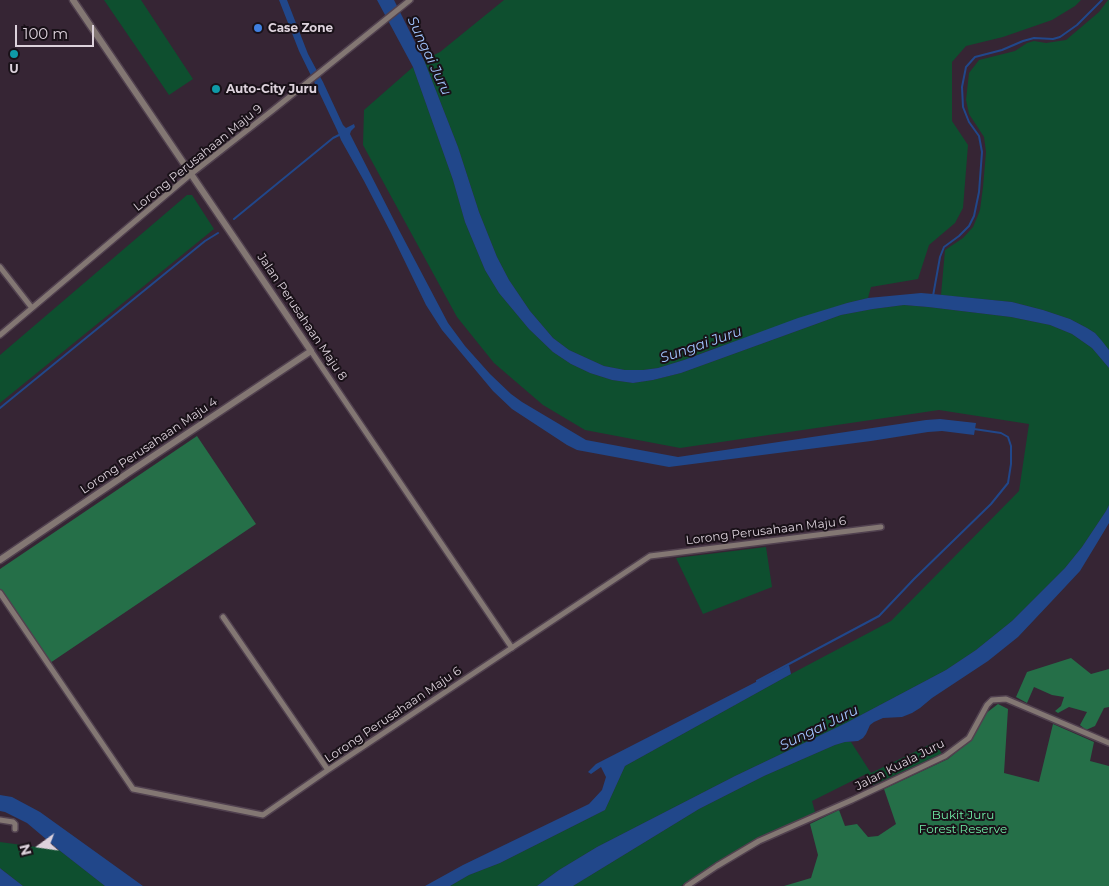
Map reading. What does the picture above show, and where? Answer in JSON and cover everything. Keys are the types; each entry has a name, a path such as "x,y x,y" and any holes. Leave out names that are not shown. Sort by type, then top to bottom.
{"street":[{"name":"Jalan Perusahaan Maju 8","path":"73,0 512,648"},
{"name":"Lorong Perusahaan Maju 9","path":"0,335 191,174 410,0"},
{"path":"0,267 32,308"},
{"name":"Lorong Perusahaan Maju 4","path":"0,560 311,351"},
{"name":"Lorong Perusahaan Maju 6","path":"0,593 133,789 263,815 650,556 880,527"},
{"path":"223,617 328,770"},
{"name":"Jalan Kuala Juru","path":"687,886 759,841 945,756 969,738 986,705 992,700 1006,699 1109,743"},
{"path":"0,820 13,822 15,829"}],"green space":[{"path":"104,0 141,0 193,79 169,95"},
{"path":"504,0 1081,0 1075,6 1052,20 1003,37 966,46 952,62 952,121 968,145 963,208 955,223 929,245 918,279 871,287 868,298 847,303 684,360 658,368 625,370 604,366 569,350 553,338 530,311 509,280 497,257 479,212 458,147 424,60 440,52"},
{"path":"1108,0 1109,350 1095,333 1087,328 1070,319 1043,310 1012,302 941,295 945,250 963,238 973,227 980,210 983,187 986,152 984,137 969,114 966,100 969,73 979,60 1015,51 1027,43 1066,40 1099,12"},
{"path":"413,67 453,180 465,222 485,270 499,293 529,329 553,352 571,364 590,373 612,380 633,383 653,380 681,373 841,315 904,305 1011,317 1050,325 1072,334 1092,348 1109,368 1109,505 1082,547 1065,568 1012,621 976,650 946,670 846,723 735,776 597,847 537,886 450,886 469,875 500,863 605,810 625,766 891,621 1019,491 1029,424 939,410 680,448 585,430 543,405 494,363 457,317 363,145 364,110"},
{"path":"187,195 192,195 214,229 0,403 0,355"},
{"path":"197,436 256,524 50,663 0,589 0,569"},
{"path":"766,547 772,587 703,614 676,558"},
{"path":"1071,658 1091,674 1109,669 1109,707 1104,708 1095,726 1086,730 1080,725 1087,712 1069,707 1058,713 1055,711 1061,706 1064,697 1052,695 1034,687 1027,703 1016,697 1027,672"},
{"name":"Bukit Juru Forest Reserve","path":"998,704 1008,709 1004,773 1039,782 1053,724 1094,742 1090,761 1109,766 1109,886 784,886 811,878 818,855 810,824 839,810 845,826 857,824 868,837 878,836 896,824 884,789 948,759 972,739 985,714"},
{"path":"845,742 851,742 871,773 935,742 942,754 873,785 866,774 812,801 815,812 732,853 681,886 573,886 699,809 764,776"},
{"path":"0,842 59,850 105,886 23,886 0,868"}],"water":[{"path":"279,0 287,0 308,54 343,125 346,128 354,124 355,127 350,134 448,323 490,374 522,402 586,440 678,457 926,420 940,419 976,423 974,435 942,431 928,432 669,467 577,450 567,445 512,409 493,391 442,330 426,305 391,233 341,140 299,51"},
{"name":"Sungai Juru","path":"377,0 394,0 424,60 458,147 479,212 497,257 509,280 530,311 553,338 569,350 604,366 625,370 658,368 798,318 847,303 868,298 921,293 1012,302 1070,319 1095,333 1102,341 1109,350 1109,368 1092,348 1072,334 1050,325 1011,317 904,305 841,315 681,373 653,380 633,383 612,380 571,364 553,352 529,329 499,293 485,270 465,222 453,180 413,67"},
{"name":"Sungai Juru","path":"1109,505 1109,523 1080,571 1018,637 988,661 920,708 902,717 883,718 874,722 870,725 863,738 858,741 835,745 764,776 699,809 573,886 537,886 597,847 735,776 846,723 946,670 976,650 1012,621 1065,568 1082,547"},
{"path":"789,665 791,674 625,766 605,810 500,863 469,875 450,886 425,886 463,865 589,804 602,790 606,777 601,767 591,774 588,772 596,764"},
{"path":"0,795 12,797 40,812 143,886 105,886 27,823 0,811"},
{"path":"1,869 23,886 0,886"}],"waterway":[{"path":"933,296 940,257 944,247 969,226 974,216 979,192 982,152 979,136 969,122 963,107 962,87 966,67 975,57 1002,50 1023,41 1034,38 1053,39 1060,37 1077,25 1102,0"},
{"path":"234,219 339,135"},
{"path":"0,408 205,241 218,233"},
{"path":"757,681 879,616 991,504 1008,483 1011,446 1008,437 1001,433 974,429"}],"place":[{"name":"Case Zone","path":"258,28"},
{"name":"U","path":"14,54"},
{"name":"Auto-City Juru","path":"216,89"}]}
